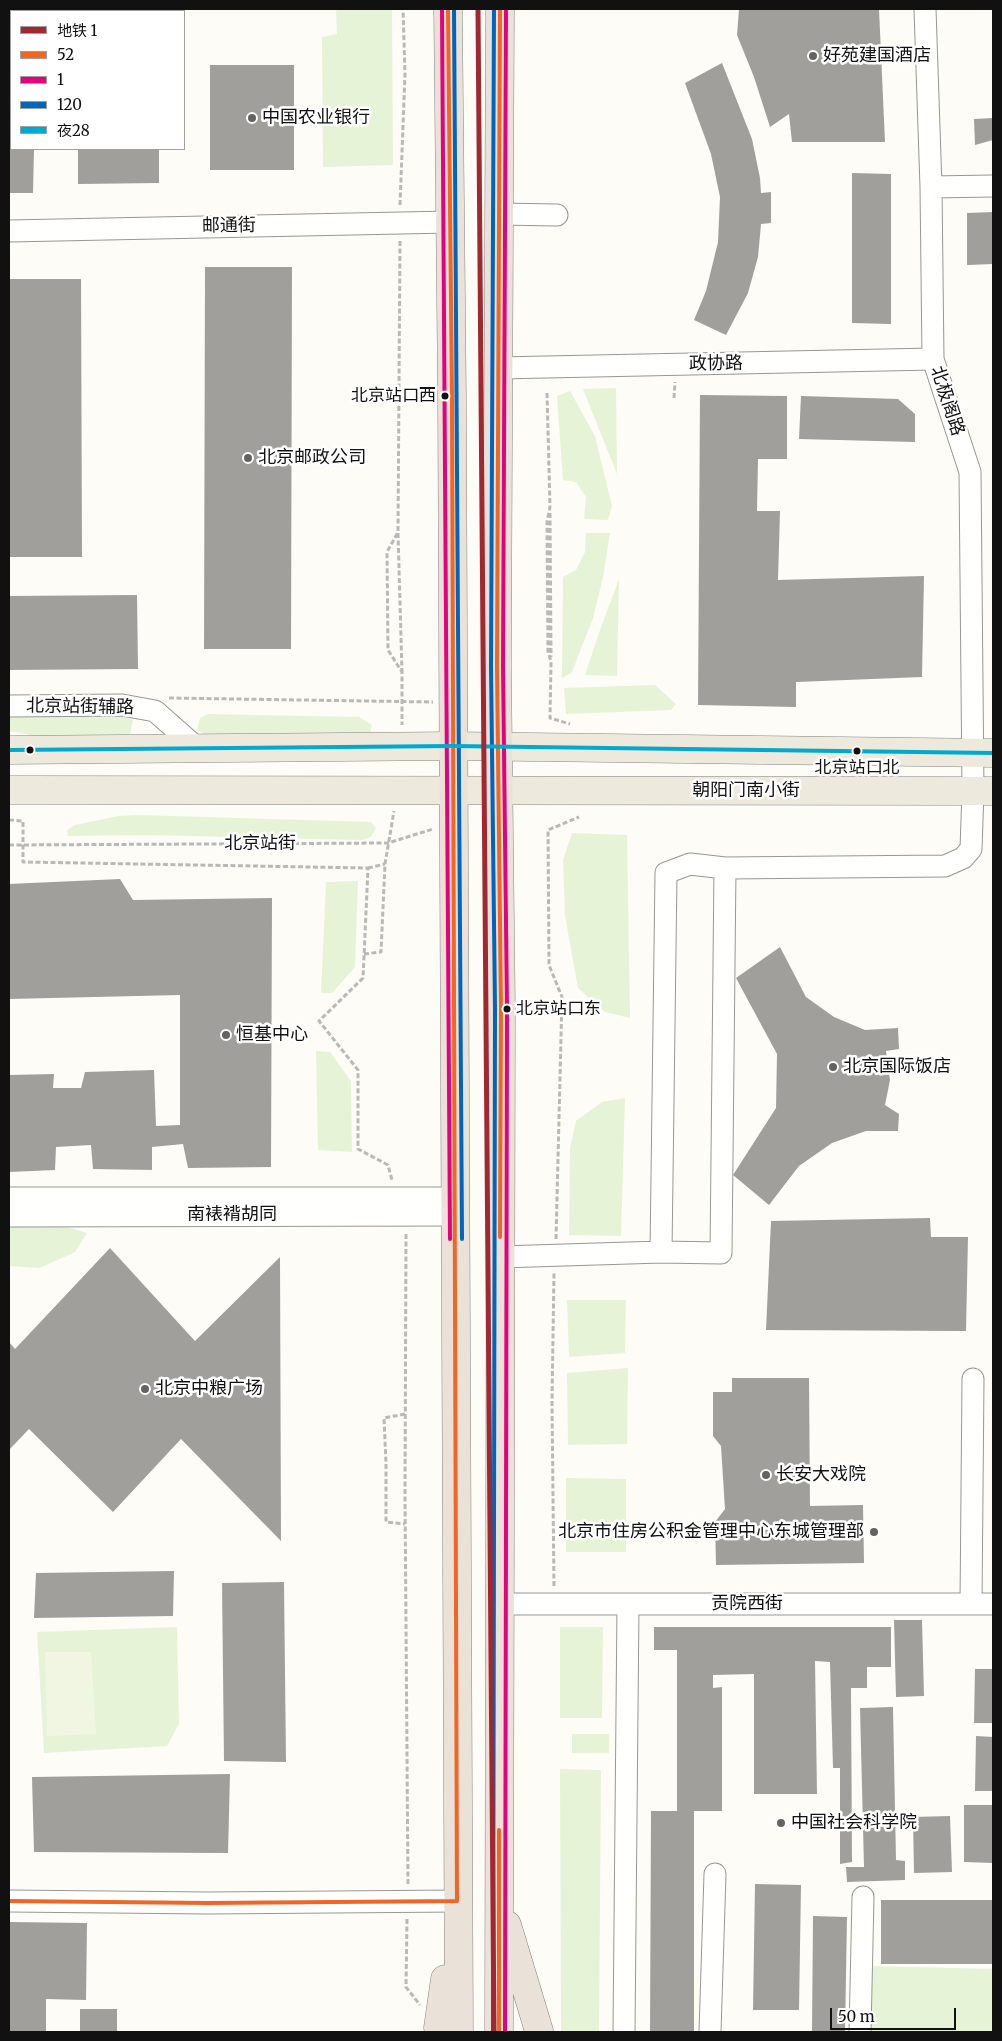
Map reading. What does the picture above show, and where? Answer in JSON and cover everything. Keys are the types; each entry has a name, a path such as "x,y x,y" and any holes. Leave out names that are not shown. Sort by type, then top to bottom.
{"highway":[{"path":"445,2031 457,1901 456,1207 448,9"},
{"path":"499,2032 501,1008 498,790 498,368 500,9"},
{"path":"498,1896 539,2032"}],"main road":[{"path":"9,750 453,746 983,753"},
{"path":"9,790 453,791"},
{"name":"朝阳门南小街","path":"453,791 983,791"}],"street":[{"name":"北极阁路","path":"726,868 946,866 963,858 971,849 983,791 983,753 970,472 933,359 931,187 925,9"},
{"path":"931,187 993,186"},
{"path":"499,214 557,215"},
{"name":"邮通街","path":"9,231 450,222"},
{"name":"政协路","path":"498,368 933,359"},
{"name":"北京站街辅路","path":"9,706 122,705 155,711 197,748"},
{"path":"500,1257 661,1252 721,1253 726,868 690,864 666,873 661,1252"},
{"path":"9,1198 456,1207"},
{"name":"南裱褙胡同","path":"9,1216 402,1207"},
{"path":"972,1603 973,1378"},
{"name":"贡院西街","path":"501,1604 993,1604"},
{"path":"624,2032 628,1604"},
{"path":"710,2032 715,1874"},
{"path":"860,2032 862,1897"},
{"path":"9,1901 208,1903 457,1901"}],"path":[{"path":"402,672 398,532 400,223 405,74 403,9"},
{"path":"547,393 550,507 546,522 548,651 551,662 550,718 575,726"},
{"path":"388,641 387,552 398,532"},
{"path":"164,698 453,702"},
{"path":"554,1587 552,1402 562,997 551,974 549,965 548,830 579,817"},
{"path":"9,820 22,821 23,862 368,868 385,864 381,952 364,954"},
{"name":"北京站街","path":"9,845 388,843 454,822"},
{"path":"368,868 363,978 319,1021 358,1070 358,1149 388,1165 402,1207 408,1901 406,1987 445,2031"},
{"path":"405,1414 384,1418 386,1522 405,1524"}],"green space":[{"path":"336,9 392,9 393,165 323,167 322,37 337,34"},
{"path":"616,388 617,474 583,389"},
{"path":"570,391 595,436 612,506 608,520 584,519 586,497 576,482 563,480 557,396"},
{"path":"586,533 610,533 603,577 593,618 572,672 562,678 563,577 576,570 585,552"},
{"path":"619,579 617,676 585,675 600,630"},
{"path":"655,685 676,704 671,710 566,714 564,688"},
{"path":"118,714 133,720 130,734 122,739 41,737 9,731 9,716"},
{"path":"208,714 359,717 372,725 369,737 205,735 197,730 200,718"},
{"path":"118,816 371,822 376,828 371,837 362,840 146,835 68,836 67,830 75,825"},
{"path":"572,833 627,835 630,1018 605,1012 578,988 565,916 563,860"},
{"path":"358,881 355,967 332,993 321,993 326,882"},
{"path":"316,1051 330,1052 351,1081 352,1152 318,1150"},
{"path":"625,1098 621,1236 569,1235 570,1148 576,1121 602,1102"},
{"path":"9,1222 64,1226 87,1233 75,1252 40,1268 9,1266"},
{"path":"567,1300 626,1300 625,1353 569,1357"},
{"path":"628,1368 627,1444 568,1445 567,1373"},
{"path":"566,1478 626,1479 626,1552 566,1552"},
{"path":"177,1627 179,1724 167,1746 44,1753 37,1632"},
{"path":"560,1627 603,1627 602,1718 560,1718"},
{"path":"45,1652 91,1652 96,1734 47,1736"},
{"path":"572,1734 609,1734 609,1753 572,1753"},
{"path":"560,1769 601,1770 599,2032 561,2032"},
{"path":"870,1966 993,1969 993,2032 870,2032"}],"building":[{"path":"76,9 157,9 157,10"},
{"name":"好苑建国酒店","path":"739,9 879,9 885,142 792,142 789,114 770,127 754,77 737,35"},
{"path":"722,63 752,139 761,193 771,192 771,223 761,224 758,257 748,293 726,335 694,320 706,291 718,242 720,197 711,154 685,83"},
{"name":"中国农业银行","path":"210,65 294,65 294,170 210,170"},
{"path":"993,118 993,140 975,145 974,119"},
{"path":"10,119 10,150 34,150 33,193 9,193"},
{"path":"78,150 159,150 159,183 78,184"},
{"path":"852,173 891,174 891,324 852,323"},
{"path":"993,212 993,264 967,265 967,213"},
{"name":"北京邮政公司","path":"205,267 292,267 291,649 204,649"},
{"path":"9,279 81,279 82,557 9,557"},
{"path":"700,395 787,396 787,459 758,459 757,511 780,511 778,580 924,576 922,677 796,682 796,707 698,705"},
{"path":"801,396 898,399 915,414 915,442 799,439"},
{"path":"137,595 138,669 9,670 9,596"},
{"name":"恒基中心","path":"120,879 133,900 272,898 271,1167 188,1168 183,1144 152,1147 152,1170 93,1169 91,1145 56,1147 55,1170 9,1172 9,1075 54,1074 53,1088 81,1088 85,1072 154,1070 156,1126 180,1125 180,995 9,999 9,884"},
{"name":"北京国际饭店","path":"780,947 806,997 834,1017 865,1030 898,1028 899,1049 886,1051 890,1080 885,1105 899,1114 898,1131 866,1131 832,1143 799,1166 769,1205 733,1175 776,1108 777,1054 736,978"},
{"path":"930,1218 931,1237 968,1237 966,1331 766,1330 771,1221"},
{"name":"北京中粮广场","path":"110,1248 195,1341 280,1257 281,1541 181,1439 113,1512 29,1429 9,1450 9,1342 15,1349"},
{"name":"长安大戏院","path":"732,1378 809,1378 810,1506 863,1505 864,1563 716,1565 715,1522 725,1509 721,1446 713,1436 713,1392 732,1392"},
{"path":"174,1571 173,1616 34,1618 36,1573"},
{"path":"284,1582 286,1762 224,1761 222,1583"},
{"path":"894,1620 922,1620 924,1696 896,1697"},
{"path":"654,1627 891,1627 891,1667 867,1667 867,1688 851,1688 852,1862 840,1864 840,1768 833,1768 830,1662 815,1661 817,1794 754,1794 754,1674 713,1675 713,1688 722,1687 722,1811 694,1811 694,2032 650,2032 651,1811 677,1811 677,1650 654,1650"},
{"path":"975,1669 993,1669 993,1723 974,1723"},
{"path":"893,1707 896,1860 905,1861 905,1880 847,1882 846,1867 864,1867 860,1708"},
{"path":"976,1736 993,1737 993,1791 975,1791"},
{"path":"230,1774 228,1853 34,1852 32,1777"},
{"path":"964,1805 993,1805 993,1863 964,1862"},
{"path":"950,1816 952,1872 914,1873 913,1817"},
{"path":"755,1884 801,1885 799,2010 753,2010"},
{"path":"881,1900 993,1900 993,1964 881,1964"},
{"path":"813,1916 847,1917 845,2032 812,2032"},
{"path":"9,1922 87,1923 86,2000 46,1999 46,2032 9,2032"},
{"path":"80,2009 117,2009 117,2032 80,2032"}],"metro line":[{"name":"1","path":"478,9 494,2032"}],"transit line":[{"name":"1","path":"442,9 450,1239"},
{"name":"52","path":"9,1901 208,1903 457,1901 452,397 448,9"},
{"name":"120","path":"454,9 462,1239"},
{"name":"120","path":"493,2032 495,1008 491,666 494,9"},
{"name":"52","path":"500,9 497,666 501,1008 500,1237"},
{"name":"1","path":"505,2032 507,1008 503,666 506,9"},
{"name":"夜28","path":"9,750 453,746 993,753"},
{"name":"52","path":"499,1830 499,2032"}],"place":[{"name":"好苑建国酒店","path":"813,56"},
{"name":"中国农业银行","path":"252,118"},
{"name":"北京站口西","path":"445,396"},
{"name":"北京邮政公司","path":"248,458"},
{"name":"北京站口北","path":"857,751"},
{"name":"北京站口东","path":"507,1009"},
{"name":"恒基中心","path":"226,1035"},
{"name":"北京国际饭店","path":"833,1067"},
{"name":"北京中粮广场","path":"145,1389"},
{"name":"长安大戏院","path":"766,1475"},
{"name":"北京市住房公积金管理中心东城管理部","path":"874,1532"},
{"name":"中国社会科学院","path":"781,1823"}]}
